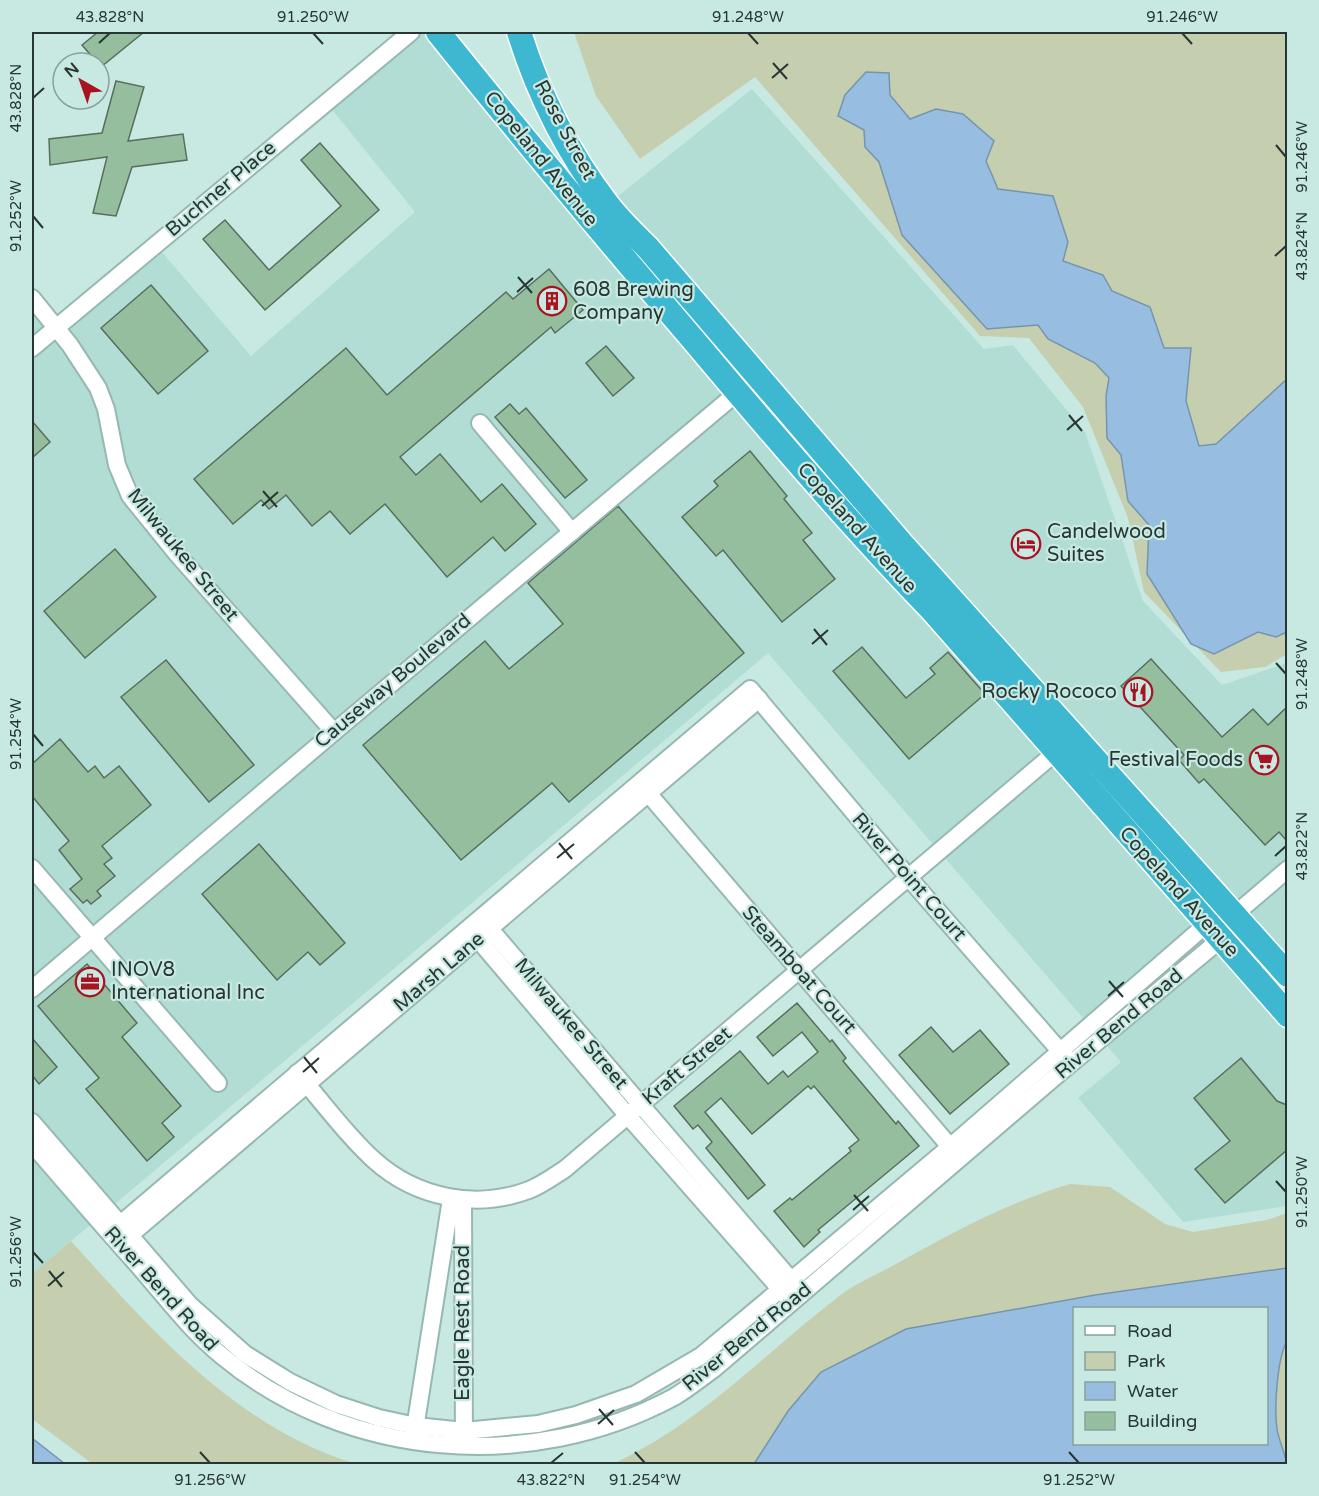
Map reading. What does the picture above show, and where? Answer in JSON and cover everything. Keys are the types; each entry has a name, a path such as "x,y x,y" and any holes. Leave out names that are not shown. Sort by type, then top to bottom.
{"highway":[{"name":"Copeland Avenue","path":"438,32 552,174 737,393 883,559 968,651 1287,1015"},
{"name":"Rose Street","path":"519,32 527,57 548,104 574,154 608,205 648,248"},
{"name":"Copeland Avenue","path":"648,248 901,543 1287,975"},
{"path":"968,651 985,658 1029,705 1037,708 1048,706"}],"street":[{"name":"Buchner Place","path":"32,348 411,32"},
{"name":"Milwaukee Street","path":"32,298 56,327 98,388 106,409 117,465 130,496 177,554 334,732"},
{"name":"Causeway Boulevard","path":"32,989 757,376"},
{"path":"480,423 572,532"},
{"name":"Marsh Lane","path":"119,1235 754,694"},
{"name":"River Point Court","path":"754,694 909,878 1066,1057"},
{"name":"Kraft Street","path":"302,1079 374,1161 420,1189 457,1199 500,1197 530,1189 565,1169 1056,752"},
{"name":"Steamboat Court","path":"643,788 955,1152"},
{"path":"32,868 218,1083"},
{"name":"River Bend Road","path":"32,1122 190,1327 222,1356 263,1387 313,1412 369,1432 414,1434 434,1445 464,1439 489,1447 549,1440 592,1430 636,1415 675,1396 714,1368 791,1291 1287,869"},
{"name":"Milwaukee Street","path":"479,928 791,1291"},
{"name":"River Bend Road","path":"32,1144 119,1235"},
{"name":"Eagle Rest Road","path":"414,1434 457,1199"},
{"name":"Eagle Rest Road","path":"457,1199 464,1439"}],"shaded area":[{"path":"411,32 438,32 588,220 752,89 984,349 1013,345 1085,432 1143,601 1222,685 1287,663 1287,1206 1183,1222 1078,1098 1121,1062 768,653 32,1274 32,298 56,327 155,244 251,356 415,212 326,102"}],"green space":[{"path":"574,32 1287,32 1287,654 1265,667 1221,672 1144,592 1128,518 1083,407 1029,338 980,336 755,77 640,159 596,96"},
{"path":"1070,1184 1110,1187 1165,1224 1193,1232 1267,1220 1287,1213 1287,1464 613,1464 675,1429 852,1287 940,1240 1025,1200"},
{"path":"71,1241 165,1341 234,1401 272,1426 313,1447 356,1464 93,1464 32,1419 32,1274"}],"water":[{"path":"866,72 889,73 890,95 910,119 936,109 963,114 994,141 986,161 998,189 1053,196 1068,242 1063,261 1103,275 1112,291 1150,307 1164,348 1191,348 1186,401 1199,446 1216,444 1287,379 1287,632 1276,637 1258,632 1214,654 1191,644 1147,574 1149,525 1128,501 1121,455 1107,438 1106,396 1109,378 1095,363 1048,339 1038,325 987,329 902,235 879,162 865,147 864,130 838,116 845,95"},
{"path":"1287,1268 1287,1341 1279,1371 1276,1409 1277,1429 1287,1464 754,1464 788,1411 821,1372 906,1329 1095,1295"},
{"path":"32,1438 65,1464 32,1464"}],"building":[{"path":"98,32 144,32 111,59 111,51 87,51 82,45"},
{"path":"116,81 144,87 128,141 183,134 187,160 132,167 116,216 93,213 107,157 50,165 49,139 102,133 108,111 111,111 111,100"},
{"path":"320,143 379,210 265,310 203,239 225,220 269,270 341,206 301,160"},
{"path":"549,269 583,310 555,333 551,327 400,457 416,475 440,454 481,502 502,484 536,524 505,551 493,537 447,577 385,504 350,534 330,511 312,526 286,495 269,509 261,500 233,524 194,479 346,348 387,395 506,292 513,299"},
{"path":"151,285 208,351 158,394 101,328"},
{"path":"606,346 634,378 613,396 586,363"},
{"path":"510,404 519,414 526,408 587,480 565,498 495,417"},
{"path":"32,421 50,442 32,458"},
{"path":"750,451 787,496 784,499 812,533 803,540 835,579 782,622 723,550 716,556 682,517 718,486 714,481"},
{"path":"618,506 744,653 569,802 552,783 461,860 363,745 485,641 509,669 563,624 528,583"},
{"path":"115,549 156,597 85,658 44,611"},
{"path":"862,647 906,698 935,674 930,668 948,652 985,694 909,759 833,671"},
{"path":"1151,659 1222,737 1253,709 1268,725 1287,707 1287,841 1279,832 1265,845 1204,779 1199,783 1179,760 1184,755 1121,686"},
{"path":"166,660 254,765 209,802 121,697"},
{"path":"60,739 88,772 95,766 104,778 119,766 151,805 102,846 112,858 104,864 115,876 97,891 101,896 91,904 87,900 83,903 70,889 82,879 59,850 69,841 32,796 32,764"},
{"path":"259,844 345,943 320,965 308,952 277,980 202,894"},
{"path":"87,964 137,1023 122,1037 181,1106 162,1123 174,1137 147,1161 86,1089 99,1078 38,1006"},
{"path":"797,1003 830,1042 832,1040 846,1058 843,1061 896,1124 898,1121 919,1146 818,1230 820,1232 804,1247 774,1211 790,1198 792,1200 851,1151 849,1148 859,1140 814,1086 811,1089 808,1086 752,1134 721,1098 705,1112 765,1185 748,1199 706,1148 712,1142 698,1125 693,1129 674,1106 740,1051 768,1084 783,1071 788,1077 818,1052 802,1032 773,1056 757,1037"},
{"path":"931,1027 953,1052 980,1030 1009,1064 950,1114 899,1055"},
{"path":"32,1038 57,1067 39,1084 32,1075"},
{"path":"1241,1058 1277,1101 1287,1105 1287,1150 1225,1203 1195,1169 1230,1141 1194,1098"}],"place":[{"name":"608 Brewing Company","path":"552,301"},
{"name":"Candelwood Suites","path":"1026,544"},
{"name":"Rocky Rococo","path":"1138,692"},
{"name":"Festival Foods","path":"1264,760"},
{"name":"INOV8 International Inc","path":"90,982"}]}
